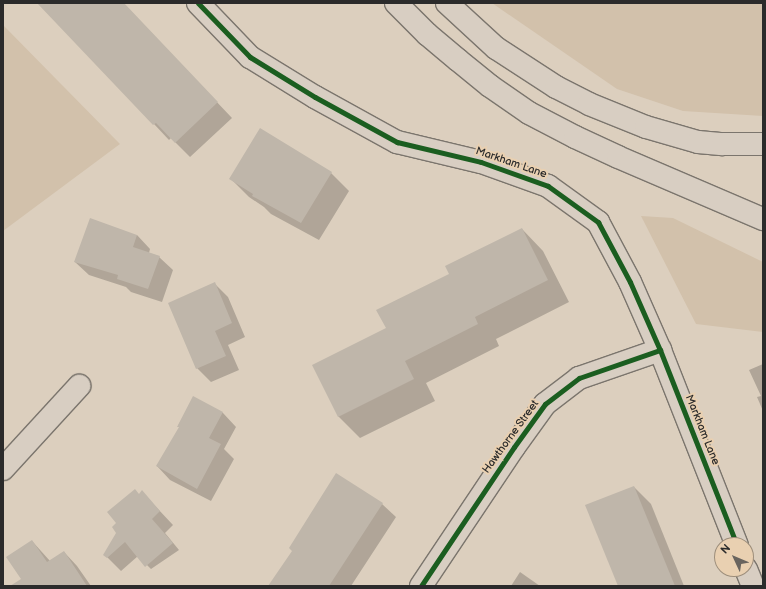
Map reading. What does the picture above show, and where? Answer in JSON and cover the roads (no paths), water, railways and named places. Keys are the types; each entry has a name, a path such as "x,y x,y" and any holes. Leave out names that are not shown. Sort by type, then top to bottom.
{"street":[{"name":"Markham Lane","path":"198,3 250,57 315,97 397,142 481,162 548,186 598,222 630,282 660,350 734,537"},
{"path":"396,3 427,34 458,60 530,113 603,150 763,219"},
{"path":"447,3 496,48 556,87 595,106 646,127 698,142 723,144 763,144"},
{"name":"Hawthorne Street","path":"421,586 514,446 545,404 579,378 660,350"},
{"path":"3,469 79,386"}]}
